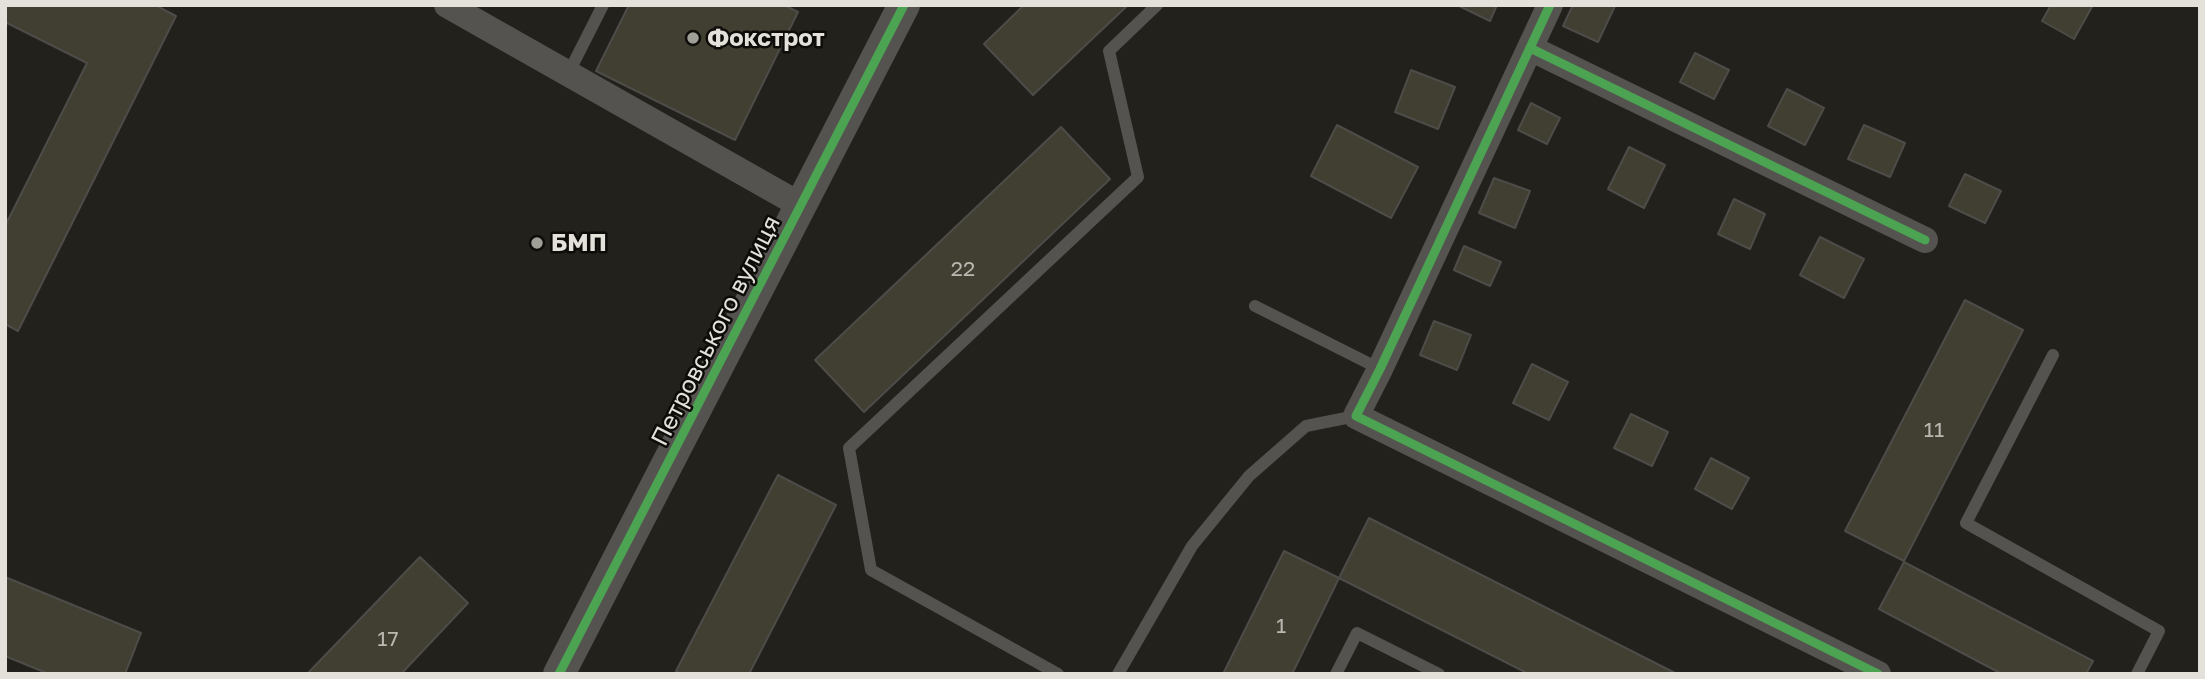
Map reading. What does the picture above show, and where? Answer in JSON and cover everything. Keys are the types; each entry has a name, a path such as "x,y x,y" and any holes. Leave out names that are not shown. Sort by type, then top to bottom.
{"street":[{"path":"447,5 802,206"},
{"name":"Петровського вулиця","path":"559,674 904,5"},
{"path":"1550,5 1356,416 1878,674"},
{"path":"1530,48 1925,240"}],"lane":[{"path":"568,74 603,5"},
{"path":"1058,674 872,569 849,448 1138,177 1109,51 1157,5"},
{"path":"1255,306 1380,369"},
{"path":"2053,355 1966,523 2159,631 2137,674"},
{"path":"1118,674 1192,546 1249,476 1306,426 1356,416"},
{"path":"1336,674 1357,634 1438,674"}],"building":[{"path":"5,5 155,5 176,16 18,331 5,324 5,226 87,63 5,22"},
{"path":"629,5 784,5 798,12 735,140 596,71"},
{"path":"1024,5 1128,5 1033,95 984,44"},
{"path":"1457,5 1497,5 1490,21"},
{"path":"1573,5 1615,6 1598,42 1563,26"},
{"path":"2051,5 2093,5 2074,39 2042,21"},
{"path":"1695,53 1729,70 1714,99 1680,82"},
{"path":"1411,70 1455,87 1438,129 1395,112"},
{"path":"1787,89 1824,108 1805,145 1768,126"},
{"path":"1531,103 1560,118 1547,144 1518,130"},
{"path":"1337,125 1418,167 1391,218 1311,176"},
{"path":"1864,125 1905,143 1890,177 1848,159"},
{"path":"1061,127 1110,179 864,412 815,360"},
{"path":"1629,147 1665,165 1644,208 1608,189"},
{"path":"1965,174 2001,191 1985,223 1949,206"},
{"path":"1494,178 1530,191 1515,228 1479,213"},
{"path":"1734,199 1765,214 1750,249 1718,234"},
{"path":"1820,237 1864,259 1844,298 1800,275"},
{"path":"1464,246 1501,262 1490,286 1454,270"},
{"path":"1965,300 2023,330 1904,561 1845,531"},
{"path":"1434,321 1471,335 1457,370 1420,355"},
{"path":"1532,364 1568,382 1549,420 1513,403"},
{"path":"1631,414 1668,432 1652,466 1614,448"},
{"path":"1711,458 1749,478 1732,509 1695,489"},
{"path":"778,475 836,505 749,674 681,674 676,671"},
{"path":"1369,518 1677,674 1529,674 1339,578"},
{"path":"1284,551 1339,578 1292,674 1223,674"},
{"path":"420,557 468,603 401,674 307,674"},
{"path":"1904,562 2093,661 2086,674 2002,674 1879,609"},
{"path":"5,577 141,633 125,674 49,674 5,656"}],"cycle path":[{"path":"559,674 904,5"},
{"path":"1550,5 1356,416 1878,674"},
{"path":"1530,48 1925,240"}],"place":[{"name":"Фокстрот","path":"693,38"},
{"name":"БМП","path":"537,243"}]}
